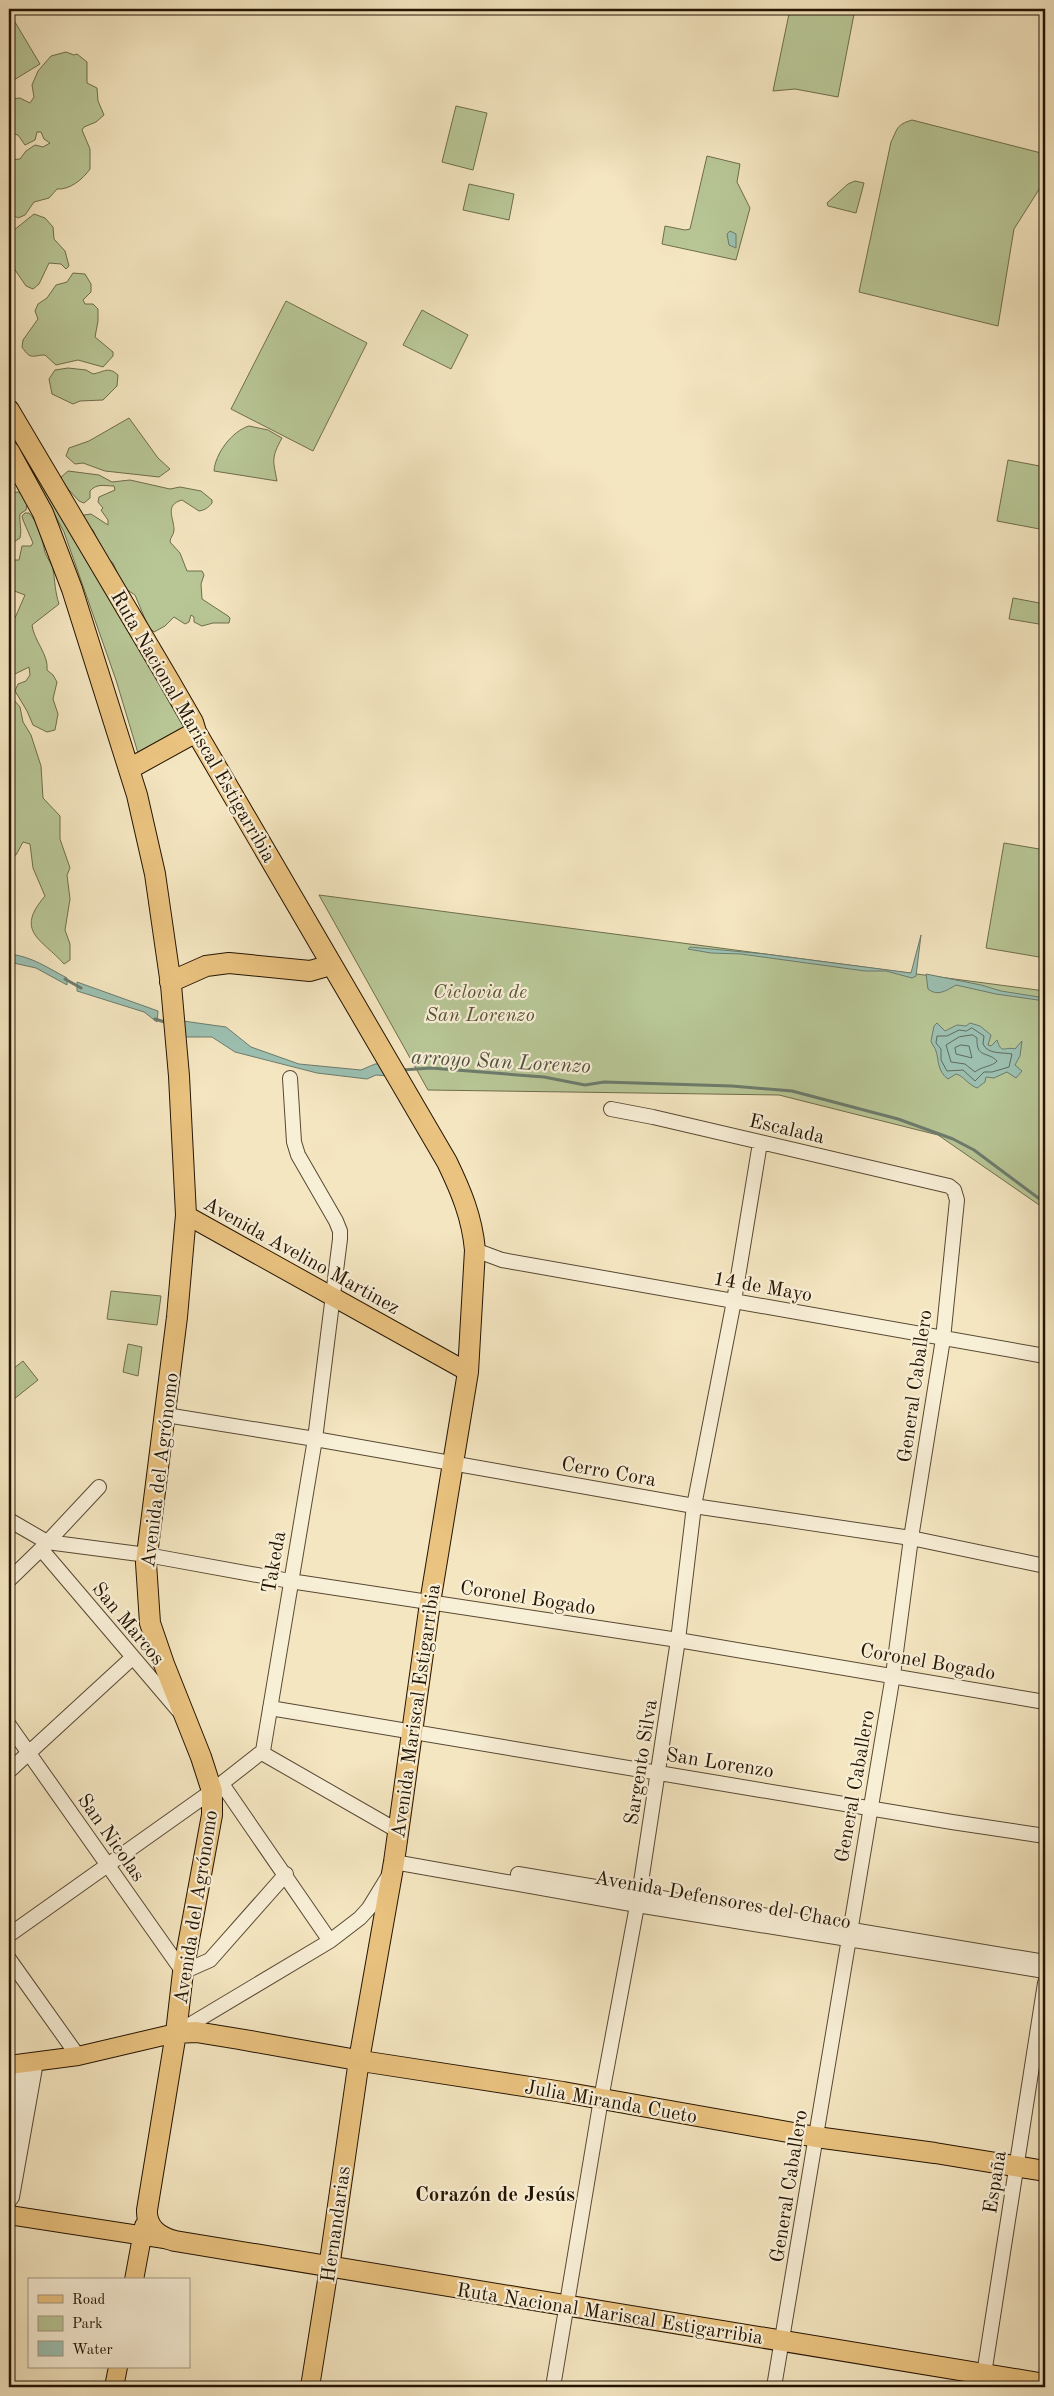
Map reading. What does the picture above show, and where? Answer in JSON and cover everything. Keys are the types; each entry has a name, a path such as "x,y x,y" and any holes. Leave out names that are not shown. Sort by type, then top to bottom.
{"highway":[{"name":"Ruta Nacional Mariscal Estigarribia","path":"9,410 167,677 193,722 196,732 419,1114 460,1188 469,1211 475,1250"},
{"name":"Ruta Nacional Mariscal Estigarribia","path":"9,451 40,508 58,550 100,675 128,769 154,874 170,983"},
{"path":"128,769 196,732"},
{"path":"170,983 206,966 229,963 310,971 332,965"},
{"name":"Avenida del Agrónomo","path":"146,2210 176,2033 183,1972 217,1787 164,1664 150,1623 146,1563 166,1415 186,1215 179,1076 170,983"},
{"name":"Avenida Mariscal Estigarribia","path":"359,2060 394,1861 430,1603 469,1367 475,1250"},
{"name":"Julia Miranda Cueto","path":"176,2033 196,2032 601,2099 816,2137 1045,2171"},
{"name":"Hernandarias","path":"329,2268 359,2060"},
{"path":"146,2210 147,2219 155,2232 174,2241"},
{"name":"Ruta Nacional Mariscal Estigarribia","path":"174,2241 782,2341 983,2380 1045,2384"}],"main road":[{"name":"Avenida Avelino Martinez","path":"186,1215 333,1291 469,1367"},
{"path":"23,2063 78,2056 176,2033"},
{"path":"134,2278 146,2210"},
{"path":"9,2215 174,2241"},
{"name":"Hernandarias","path":"310,2387 329,2268"},
{"path":"114,2387 118,2368"}],"street":[{"name":"Takeda","path":"262,1753 315,1439 340,1231 298,1155 294,1142 290,1078"},
{"name":"Escalada","path":"611,1109 949,1186 954,1190"},
{"name":"Sargento Silva","path":"553,2387 601,2099 638,1900 659,1772 678,1640 694,1506 734,1301 760,1143"},
{"name":"General Caballero","path":"774,2387 893,1675 943,1339 958,1200 954,1190"},
{"name":"14 de Mayo","path":"475,1250 502,1260 1045,1356"},
{"name":"Cerro Cora","path":"166,1415 315,1439 694,1506 912,1538 1045,1566"},
{"path":"9,1580 99,1488"},
{"name":"Coronel Bogado","path":"9,1520 44,1545 147,1555 430,1603 678,1640 893,1675 1045,1702"},
{"name":"San Marcos","path":"44,1545 132,1658 188,1722"},
{"path":"9,1771 132,1658"},
{"name":"San Lorenzo","path":"270,1708 1045,1836"},
{"name":"San Nicolas","path":"9,1725 183,1972"},
{"path":"9,1935 262,1753 398,1832"},
{"path":"217,1787 286,1874 330,1941"},
{"path":"176,2033 330,1941 360,1918 369,1908 394,1861"},
{"name":"Avenida Defensores del Chaco","path":"394,1861 849,1935 1045,1972"},
{"path":"183,1972 210,1960 286,1874"},
{"name":"Avenida Defensores del Chaco","path":"849,1935 1045,1962"},
{"path":"9,1959 78,2056"},
{"name":"España","path":"983,2380 1045,1983"},
{"path":"9,2150 23,2063"},
{"path":"9,2201 12,2197 23,2063"}],"green space":[{"path":"790,9 855,9 838,97 795,89 773,91"},
{"path":"9,12 40,64 9,83"},
{"path":"66,52 74,55 77,54 87,62 87,83 97,88 98,101 104,115 82,130 90,149 90,169 80,180 71,186 57,189 49,198 34,202 25,215 18,218 12,214 9,221 9,204 11,211 12,209 9,192 12,186 9,184 9,160 20,159 26,151 35,145 43,147 50,143 44,139 41,132 37,132 35,140 25,145 18,135 11,133 9,99 20,98 30,103 34,97 32,85 38,71 51,56"},
{"path":"456,106 487,113 473,170 442,162"},
{"path":"912,120 1045,154 1045,180 1014,229 998,326 859,292 891,142 900,125"},
{"path":"707,156 740,164 737,182 750,208 736,260 662,244 665,226 685,230 690,229"},
{"path":"855,181 864,183 856,213 828,206 827,203 848,184"},
{"path":"469,184 514,194 509,220 463,210"},
{"path":"34,214 45,218 53,227 54,239 65,251 69,266 66,269 61,264 49,263 39,284 33,289 26,286 9,261 9,234"},
{"path":"73,273 85,274 91,284 91,292 83,300 85,304 93,304 98,309 95,337 113,352 113,356 103,367 78,360 56,365 45,355 30,356 22,347 23,340 38,319 35,311 38,304 47,298 56,285 67,282"},
{"path":"286,301 367,343 313,451 231,409"},
{"path":"422,310 468,335 451,369 403,345"},
{"path":"68,368 86,370 93,374 106,370 115,372 118,375 117,386 103,400 80,401 73,404 52,394 49,379 55,370"},
{"path":"129,418 158,458 170,469 159,477 105,471 83,463 75,464 66,456 69,448 89,441"},
{"path":"249,426 268,430 282,438 274,459 277,481 214,471 215,464 226,444 236,433"},
{"path":"9,429 190,732 138,753 116,680 64,532"},
{"path":"1008,460 1045,467 1045,530 997,521"},
{"path":"68,471 99,475 112,482 130,480 170,489 180,487 201,491 212,500 208,507 199,511 182,500 173,505 171,512 174,530 170,542 180,553 187,571 202,571 204,575 201,584 202,599 228,616 230,618 229,623 213,623 202,626 194,622 194,617 191,615 189,622 185,624 174,617 165,626 154,632 148,626 135,595 126,589 113,563 105,557 93,530 87,528 82,518 84,515 91,514 108,525 108,520 101,510 103,508 98,502 99,497 115,490 114,486 95,487 90,491 90,498 84,503 79,501 59,479"},
{"path":"18,492 28,498 26,510 20,514 20,538 9,545 9,493"},
{"path":"25,513 29,513 39,529 46,554 53,569 59,604 32,625 35,637 46,659 47,670 57,682 53,699 58,714 55,730 47,732 33,725 15,691 18,684 26,681 30,675 29,667 9,677 9,644 13,641 13,638 9,637 9,617 15,618 25,595 9,589 9,563 11,560 19,560 22,546 31,546 33,543 23,520 22,516"},
{"path":"1013,598 1045,604 1045,625 1009,619"},
{"path":"9,694 20,707 23,722 31,735 41,766 43,798 60,816 60,839 70,868 67,875 70,899 65,930 70,944 70,960 64,964 40,941 32,927 32,918 36,908 45,896 33,868 30,844 23,842 16,855 9,857"},
{"path":"1004,843 1045,850 1045,958 986,948"},
{"name":"Ciclovia de San Lorenzo","path":"319,895 1045,991 1045,1209 938,1135 779,1095 428,1090"},
{"path":"111,1291 161,1296 157,1325 107,1319"},
{"path":"128,1344 142,1347 138,1376 123,1372"},
{"path":"23,1361 38,1380 9,1403 9,1372"}],"water":[{"path":"730,231 736,234 736,248 729,245 727,234"},
{"path":"921,935 916,976 912,978 886,971 865,971 741,954 711,953 688,949 690,947 765,954 911,973"},
{"path":"9,954 25,957 67,978 67,985 36,968 9,962"},
{"path":"926,974 1001,991 1045,998 1045,1001 996,994 956,985 939,993 928,989"},
{"path":"77,982 158,1011 157,1022 144,1012 77,991"},
{"path":"183,1021 226,1027 251,1047 299,1064 361,1070 375,1064 381,1064 388,1076 376,1075 367,1079 317,1073 235,1052 212,1037 184,1037"},
{"path":"937,1023 945,1031 957,1025 966,1026 970,1023 980,1026 991,1035 988,1045 991,1046 997,1040 1002,1049 1015,1049 1022,1041 1020,1056 1015,1065 1022,1071 1016,1078 1007,1072 994,1078 986,1077 985,1082 977,1088 956,1074 948,1079 940,1069 936,1050 931,1041 934,1026"}],"waterway":[{"name":"arroyo San Lorenzo","path":"65,979 81,988"},
{"name":"arroyo San Lorenzo","path":"155,1019 168,1023"},
{"name":"arroyo San Lorenzo","path":"402,1070 431,1068 544,1077 585,1085 604,1082 732,1086 792,1091 898,1119 953,1139 974,1150 1045,1203"}],"district":[{"name":"Corazón de Jesús","path":"495,2194"}]}
